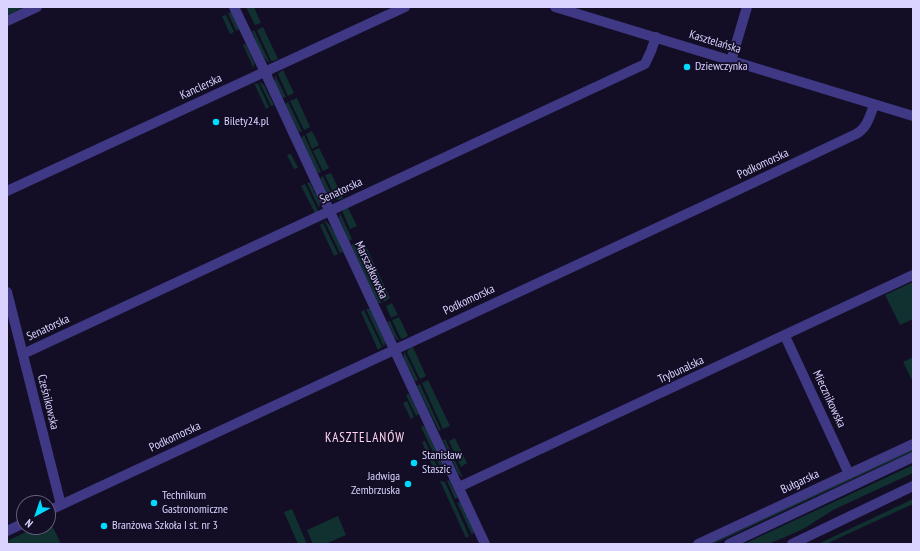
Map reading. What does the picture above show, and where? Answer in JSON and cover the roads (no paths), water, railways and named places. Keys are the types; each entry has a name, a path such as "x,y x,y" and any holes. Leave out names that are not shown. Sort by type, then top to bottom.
{"street":[{"path":"7,21 37,7"},
{"name":"Marszałkowska","path":"234,7 485,544"},
{"name":"Kanclerska","path":"7,191 405,7"},
{"name":"Kasztelańska","path":"555,7 913,116"},
{"path":"731,61 747,7"},
{"name":"Senatorska","path":"23,354 645,64 656,37"},
{"name":"Podkomorska","path":"61,505 724,197 856,134 862,131 866,125 874,104"},
{"name":"Trybunalska","path":"459,487 913,275"},
{"name":"Cześnikowska","path":"7,292 61,505"},
{"name":"Miecznikowska","path":"785,336 849,474"},
{"name":"Bułgarska","path":"698,544 913,444"},
{"path":"729,544 913,458"},
{"path":"792,544 913,486"},
{"path":"56,507 61,505"}],"place":[{"name":"Dziewczynka","path":"687,67"},
{"name":"Bilety24.pl","path":"216,122"},
{"name":"Stanisław Staszic","path":"414,463"},
{"name":"Jadwiga Zembrzuska","path":"408,484"},
{"name":"Technikum Gastronomiczne","path":"154,503"},
{"name":"Branżowa Szkoła I st. nr 3","path":"104,526"}],"district":[{"name":"KASZTELANÓW","path":"365,438"}]}
